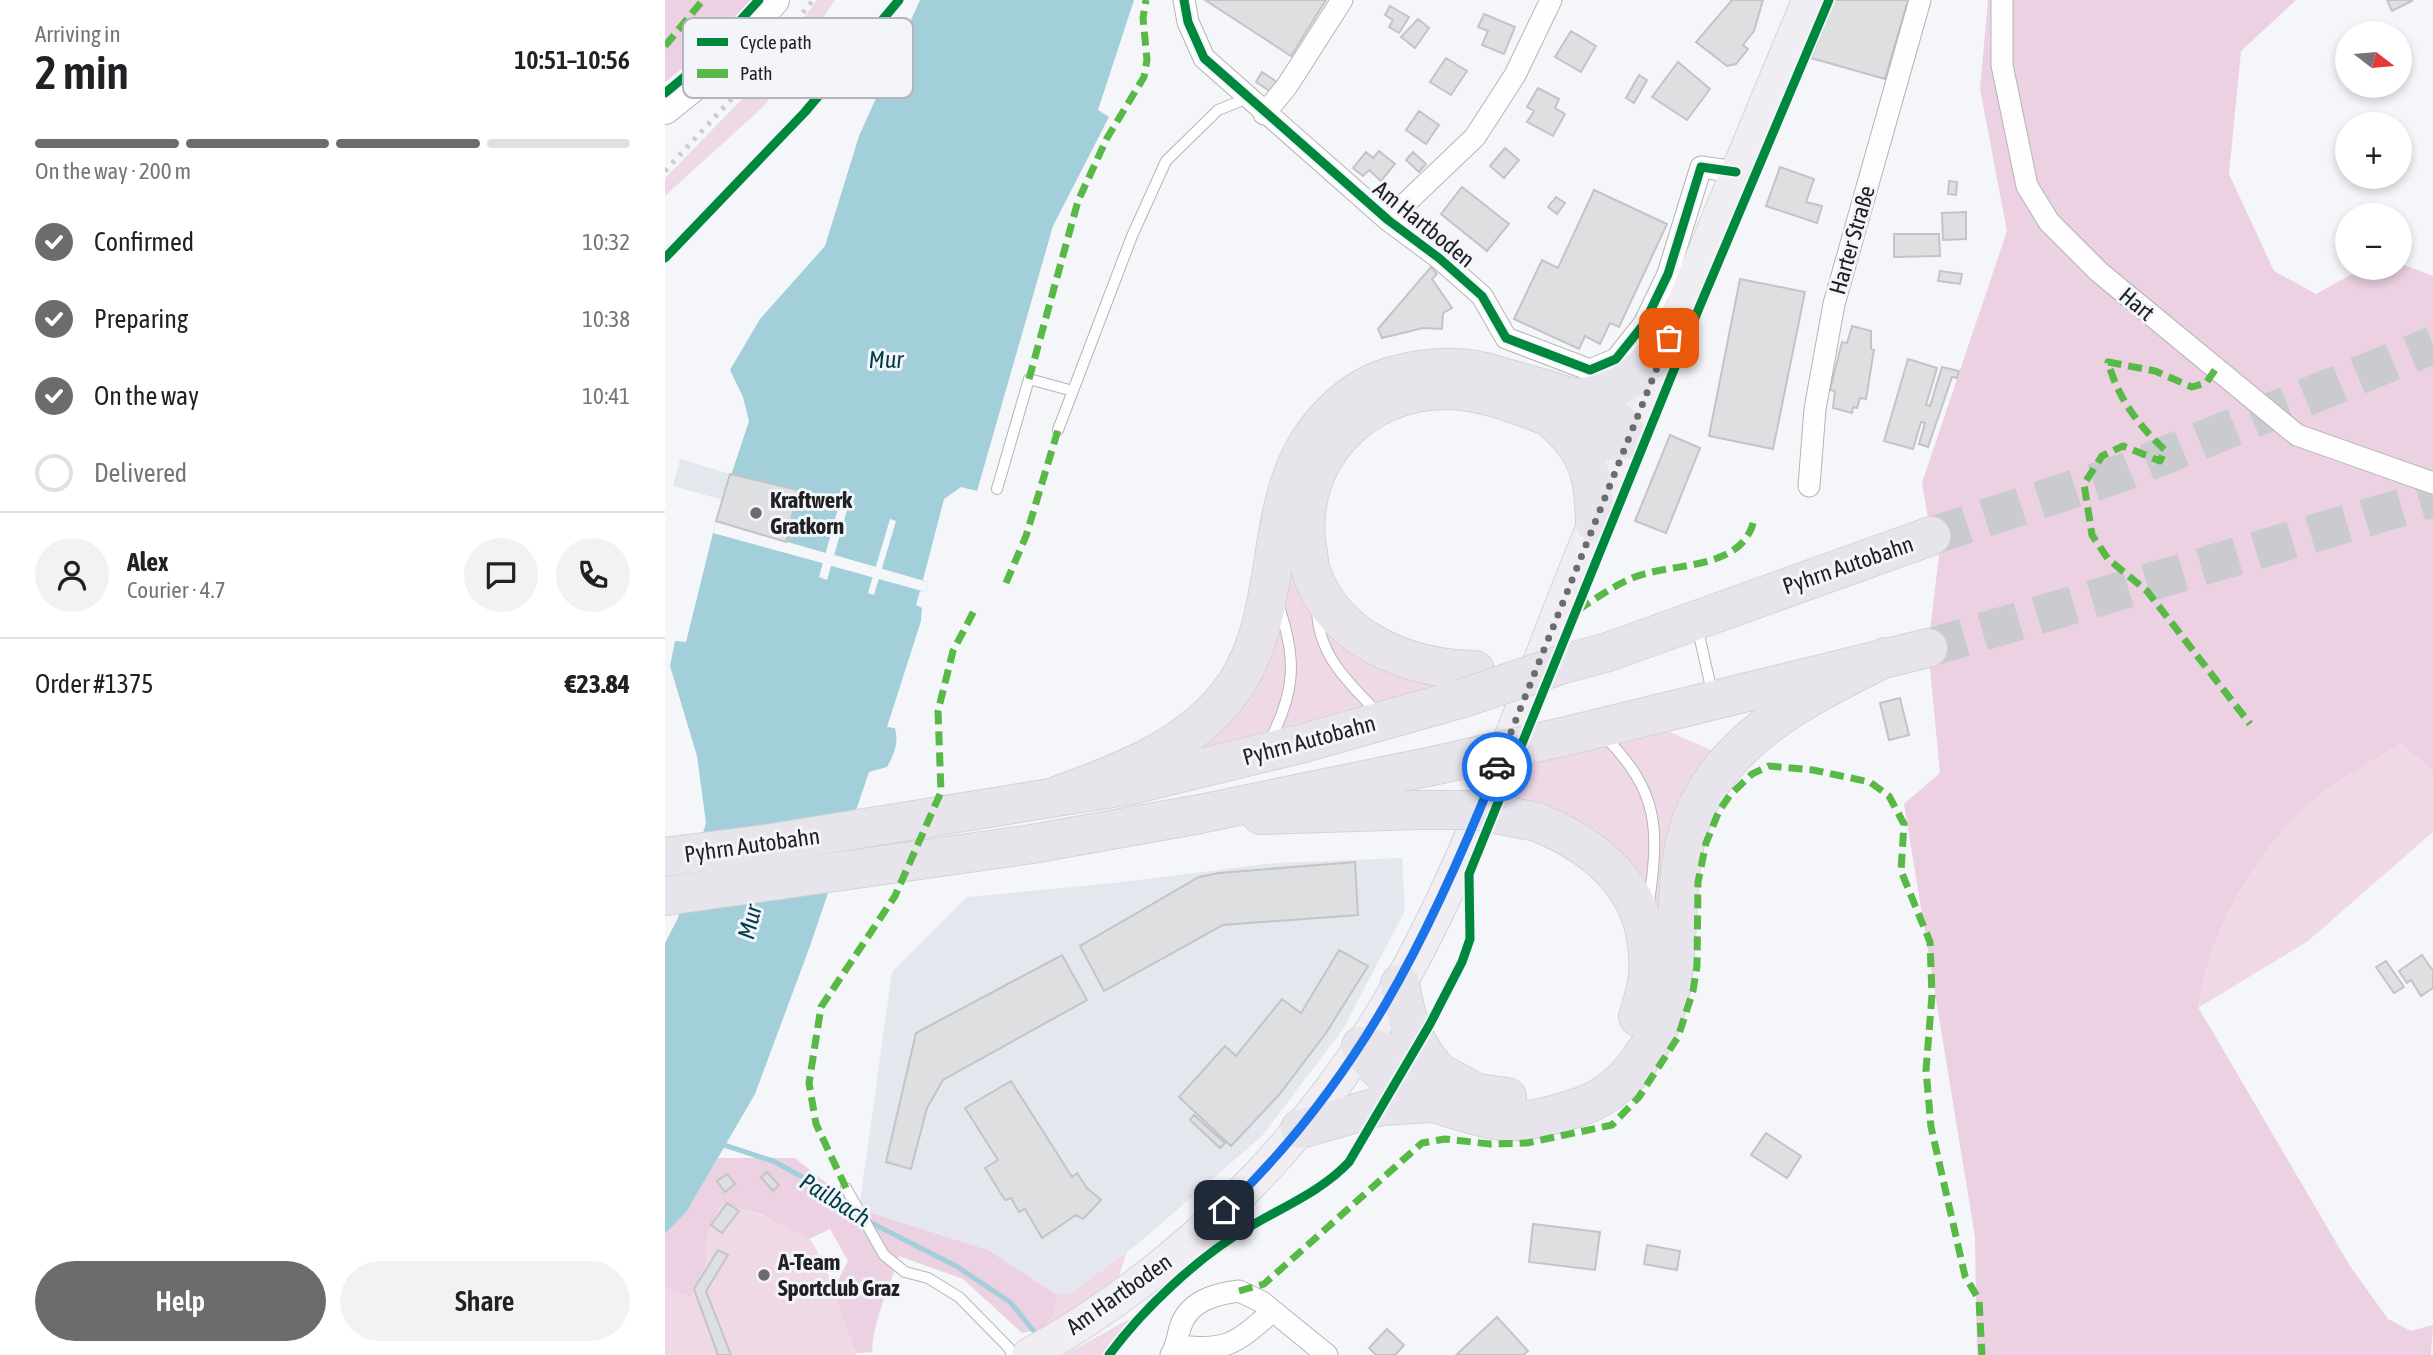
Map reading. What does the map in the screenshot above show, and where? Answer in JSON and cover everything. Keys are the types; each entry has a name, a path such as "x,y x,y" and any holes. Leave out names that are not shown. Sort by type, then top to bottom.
{"highway":[{"path":"1563,409 1614,391 1630,381 1669,338"},
{"path":"1059,795 1127,770 1192,732 1236,684 1259,632 1271,581 1282,503 1290,477 1317,428 1337,407 1357,392 1382,379 1407,371 1448,367 1493,374 1563,409 1582,450 1592,482 1595,523"},
{"path":"1469,684 1440,669 1396,656 1357,635 1332,608 1311,574 1305,533 1307,499 1314,474 1342,431 1369,410 1408,394 1449,390 1617,420 1629,439"},
{"name":"Pyhrn Autobahn","path":"665,857 766,844 1131,785 1263,753 1385,720 1469,684 1605,653 1931,536"},
{"name":"Pyhrn Autobahn","path":"665,896 1033,844 1200,814 1584,732 1928,648"},
{"path":"1361,1046 1388,1052 1434,1088 1496,1121 1528,1120 1580,1107 1620,1084 1657,1034 1669,998 1675,964 1683,858 1690,827 1701,798 1722,767 1749,738 1813,695 1886,657"},
{"path":"1200,814 1304,816 1475,810 1537,822 1572,836 1607,863 1630,892 1646,933 1649,976 1638,1018 1617,1052 1597,1070 1575,1084 1524,1099 1434,1088 1300,1129"},
{"path":"1400,984 1410,1031 1434,1088"}],"main road":[{"path":"758,18 774,0"},
{"name":"Am Hartboden","path":"1033,1350 1109,1306 1180,1251 1270,1164 1300,1129 1361,1046 1400,984 1458,865 1669,338 1809,0"},
{"path":"665,109 683,95"}],"street":[{"name":"Am Hartboden","path":"1184,0 1188,22 1204,58 1264,114 1388,220 1440,258 1482,296 1506,338 1590,370 1616,359 1644,324 1668,274 1701,167 1736,173"},
{"path":"1264,114 1287,86 1342,0"},
{"name":"Am Hartboden","path":"1388,220 1475,137 1515,75 1551,0"},
{"name":"Harter Straße","path":"1809,486 1815,409 1834,304 1920,0"},
{"name":"Hart","path":"2002,0 2002,65 2027,186 2049,222 2099,272 2297,435 2433,482"},
{"path":"1273,1311 1235,1343 1174,1350 1181,1325 1192,1308 1205,1299 1239,1291 1273,1311 1327,1355"}],"lane":[{"path":"1058,430 1132,236 1166,161 1218,110 1248,98"},
{"path":"997,489 1030,379 1073,391"},
{"path":"1263,753 1282,718 1293,678 1289,634 1271,581"},
{"path":"1317,583 1317,623 1327,656 1385,720"},
{"path":"1695,621 1714,699"},
{"path":"1584,732 1629,761 1651,802 1656,836 1646,933"},
{"path":"846,1188 863,1213 884,1255 905,1272 929,1278 959,1297 1009,1348 1033,1350"}],"shaded area":[{"path":"665,0 751,0 738,18 683,18 683,68 665,82"},
{"path":"817,0 835,0 823,18 804,18"},
{"path":"1988,0 2296,0 2241,51 2229,174 2274,271 2316,294 2341,280 2412,280 2412,268 2433,276 2433,771 2401,743 2318,796 2287,826 2268,848 2236,897 2212,951 2198,1007 2350,1266 2388,1319 2411,1331 2433,1325 2431,1355 1977,1355 1975,1237 1904,804 1940,773 1928,648 1940,547 1931,536 1922,483 2007,231 1980,89"},
{"path":"743,98 769,98 764,106 665,196 665,178"},
{"path":"1437,376 1505,387 1607,424 1609,431 1484,386 1441,380 1397,388 1359,407 1329,436 1307,471 1296,510 1296,551 1309,591 1336,628 1380,659 1414,671 1468,678 1462,682 1191,751 1190,744 1227,713 1254,674 1271,628 1297,488 1312,447 1338,414 1378,390"},
{"path":"680,459 730,474 723,500 673,486"},
{"path":"1668,731 1720,754 1691,802 1677,841 1669,886 1663,982 1653,1018 1637,1049 1616,1073 1590,1091 1561,1103 1528,1109 1494,1108 1458,1102 1460,1096 1535,1102 1594,1082 1635,1042 1656,989 1656,932 1632,876 1582,830 1506,801 1519,767"},
{"path":"2401,742 2433,771 2433,832 2308,941 2198,1008 2212,951 2223,924 2251,872 2268,848 2318,796"},
{"path":"1402,858 1405,911 1343,1029 1262,1136 1139,1243 1067,1295 1057,1295 988,1250 859,1209 892,972 967,897 1114,883 1275,863"},
{"path":"718,1158 795,1158 859,1209 988,1250 1057,1295 1052,1318 1043,1329 1022,1333 963,1279 899,1256 879,1315 872,1352 856,1353 833,1290 848,1261 830,1229 809,1239 762,1215 721,1203 706,1239 706,1263 691,1297 665,1288 665,1234 687,1211"},
{"name":"A-Team Sportclub Graz","path":"721,1203 781,1223 810,1240 836,1295 856,1355 665,1355 665,1288 691,1297 706,1263 706,1239"},
{"path":"1127,1252 1116,1285 1028,1348 1052,1318 1057,1295 1067,1295"},
{"path":"1131,1318 1102,1355 1064,1355"}],"water":[{"name":"Mur","path":"920,0 1134,0 1098,110 1109,117 1053,226 977,491 961,487 944,499 923,580 928,582 926,592 920,591 916,605 922,608 921,621 887,727 895,728 894,753 887,767 869,772 810,946 755,1094 687,1211 665,1234 665,943 678,918 706,823 697,756 670,666 675,641 686,642 716,521 749,421 743,397 730,370 760,319 825,246 859,136 876,98 913,98 912,18","holes":["839,505 848,507 827,580 819,577","890,519 896,521 874,595 868,593"]}],"pier":[{"path":"716,521 829,554 826,564 713,533"},
{"path":"831,554 928,582 926,592 828,565"}],"building":[{"path":"1205,0 1326,0 1291,56"},
{"path":"1732,0 1763,0 1754,31 1743,45 1748,49 1736,64 1727,66 1696,42"},
{"path":"1835,0 1908,0 1885,79 1811,58"},
{"path":"2387,0 2411,0 2412,1 2392,11"},
{"path":"1390,6 1409,17 1399,33 1389,27 1393,20 1385,15"},
{"path":"1484,14 1515,27 1504,54 1482,45 1488,31 1478,27"},
{"path":"1418,19 1429,28 1415,48 1401,37"},
{"path":"1571,31 1596,46 1581,72 1555,57"},
{"path":"1446,58 1467,71 1451,95 1430,82"},
{"path":"1678,62 1710,89 1687,120 1652,97"},
{"path":"1262,72 1277,82 1271,92 1256,82"},
{"path":"1639,75 1647,80 1634,103 1626,98"},
{"path":"1538,88 1559,99 1555,108 1565,114 1553,136 1527,122 1534,111 1527,107"},
{"path":"1419,111 1439,125 1426,144 1406,130"},
{"path":"1505,148 1519,160 1504,178 1490,166"},
{"path":"1379,151 1395,164 1381,181 1369,170 1363,176 1353,168 1366,152 1373,158"},
{"path":"1413,152 1426,164 1419,172 1406,160"},
{"path":"1780,167 1814,179 1806,202 1822,206 1817,223 1766,206"},
{"path":"1949,181 1957,182 1956,195 1948,194"},
{"path":"1462,187 1509,224 1487,251 1441,214"},
{"path":"1594,190 1667,224 1619,327 1610,323 1600,344 1585,336 1579,349 1514,319 1542,260 1558,268"},
{"path":"1556,197 1565,203 1557,214 1548,207"},
{"path":"1966,212 1966,239 1943,240 1942,213"},
{"path":"1894,234 1939,234 1940,256 1894,257"},
{"path":"1431,267 1437,274 1432,279 1452,308 1443,313 1442,329 1423,328 1382,338 1378,329"},
{"path":"1940,271 1962,274 1960,284 1938,281"},
{"path":"1740,279 1805,292 1773,449 1709,436"},
{"path":"1852,326 1871,331 1871,349 1874,350 1866,399 1860,398 1852,413 1833,408 1835,391 1830,390 1842,342 1847,343"},
{"path":"1908,359 1937,368 1926,405 1930,406 1942,367 1959,371 1957,378 1952,377 1928,447 1919,444 1925,423 1921,422 1913,449 1884,441"},
{"path":"1670,435 1700,448 1666,533 1635,521"},
{"name":"Kraftwerk Gratkorn","path":"730,474 798,490 786,542 716,521"},
{"path":"1900,698 1909,735 1889,740 1880,703"},
{"path":"1355,862 1358,915 1223,925 1104,991 1080,946 1199,877"},
{"path":"1339,950 1368,966 1326,1033 1279,1095 1231,1146 1179,1097 1225,1046 1236,1056 1282,999 1301,1013"},
{"path":"1062,955 1087,1000 943,1080 927,1108 911,1169 886,1162 916,1033"},
{"path":"2422,955 2433,971 2433,988 2421,996 2411,980 2407,983 2399,971"},
{"path":"2386,961 2404,987 2394,993 2376,967"},
{"path":"1011,1081 1072,1177 1077,1173 1087,1188 1101,1200 1083,1219 1076,1215 1042,1238 1025,1209 1019,1212 1011,1198 1005,1200 985,1168 998,1160 965,1108"},
{"path":"1194,1115 1225,1143 1220,1148 1190,1120"},
{"path":"1766,1133 1801,1156 1787,1178 1751,1155"},
{"path":"767,1172 779,1185 773,1191 761,1177"},
{"path":"727,1174 735,1184 725,1192 717,1181"},
{"path":"727,1203 739,1211 722,1233 711,1225"},
{"path":"1533,1224 1600,1232 1595,1270 1529,1262"},
{"path":"1647,1245 1680,1251 1677,1270 1644,1264"},
{"path":"718,1250 728,1255 706,1291 731,1355 718,1355 694,1289"},
{"path":"1497,1317 1528,1351 1523,1355 1456,1355"},
{"path":"1387,1329 1404,1345 1395,1355 1376,1355 1369,1348"}],"waterway":[{"name":"Pailbach","path":"718,1143 773,1161 808,1180 852,1213 956,1266 1010,1302 1038,1336"}],"tunnel":[{"path":"1931,536 2122,473 2433,345"},
{"path":"1928,648 2433,498"}],"railway":[{"path":"799,18 813,0"},
{"path":"665,171 733,98"}],"marked path":[{"path":"688,18 703,0"},
{"path":"1029,379 1078,201 1107,138 1144,77 1147,60 1143,18 1146,0"},
{"path":"665,46 683,24"},
{"path":"2215,370 2206,383 2192,387 2155,371 2108,362 2117,387 2130,410 2165,450 2160,461 2123,446 2102,456 2084,484 2092,535 2108,559 2147,591 2250,724"},
{"path":"1006,583 1026,536 1058,430"},
{"path":"1578,610 1610,589 1646,573 1720,557 1735,549 1747,537 1754,520"},
{"path":"846,1188 816,1124 809,1083 821,1007 895,896 941,792 938,711 953,651 976,607"},
{"path":"1239,1291 1264,1284 1422,1143 1445,1139 1490,1144 1527,1143 1612,1125 1639,1097 1678,1037 1693,991 1697,966 1698,882 1706,843 1719,811 1730,795 1752,774 1769,766 1813,770 1870,782 1889,796 1904,824 1901,871 1930,942 1932,995 1926,1070 1931,1127 1965,1276 1979,1300 1982,1355"}],"cycle path":[{"path":"742,18 759,0"},
{"path":"884,18 899,0"},
{"path":"1184,0 1188,22 1204,58 1388,220 1439,258 1482,296 1506,338 1590,370 1616,359 1644,324 1668,274 1701,167 1736,172"},
{"path":"1109,1355 1154,1303 1190,1269 1246,1229 1314,1191 1349,1162 1430,1024 1462,962 1470,939 1469,874 1699,308 1829,0"},
{"path":"665,93 683,78"},
{"path":"665,258 817,98"}],"way so far":[{"path":"1497,767 1669,338"}],"place":[{"name":"Kraftwerk Gratkorn","path":"756,513"},
{"name":"A-Team Sportclub Graz","path":"764,1275"}],"route":[{"path":"1224,1210 1279,1155 1324,1100 1400,984 1458,865 1497,767"}]}
